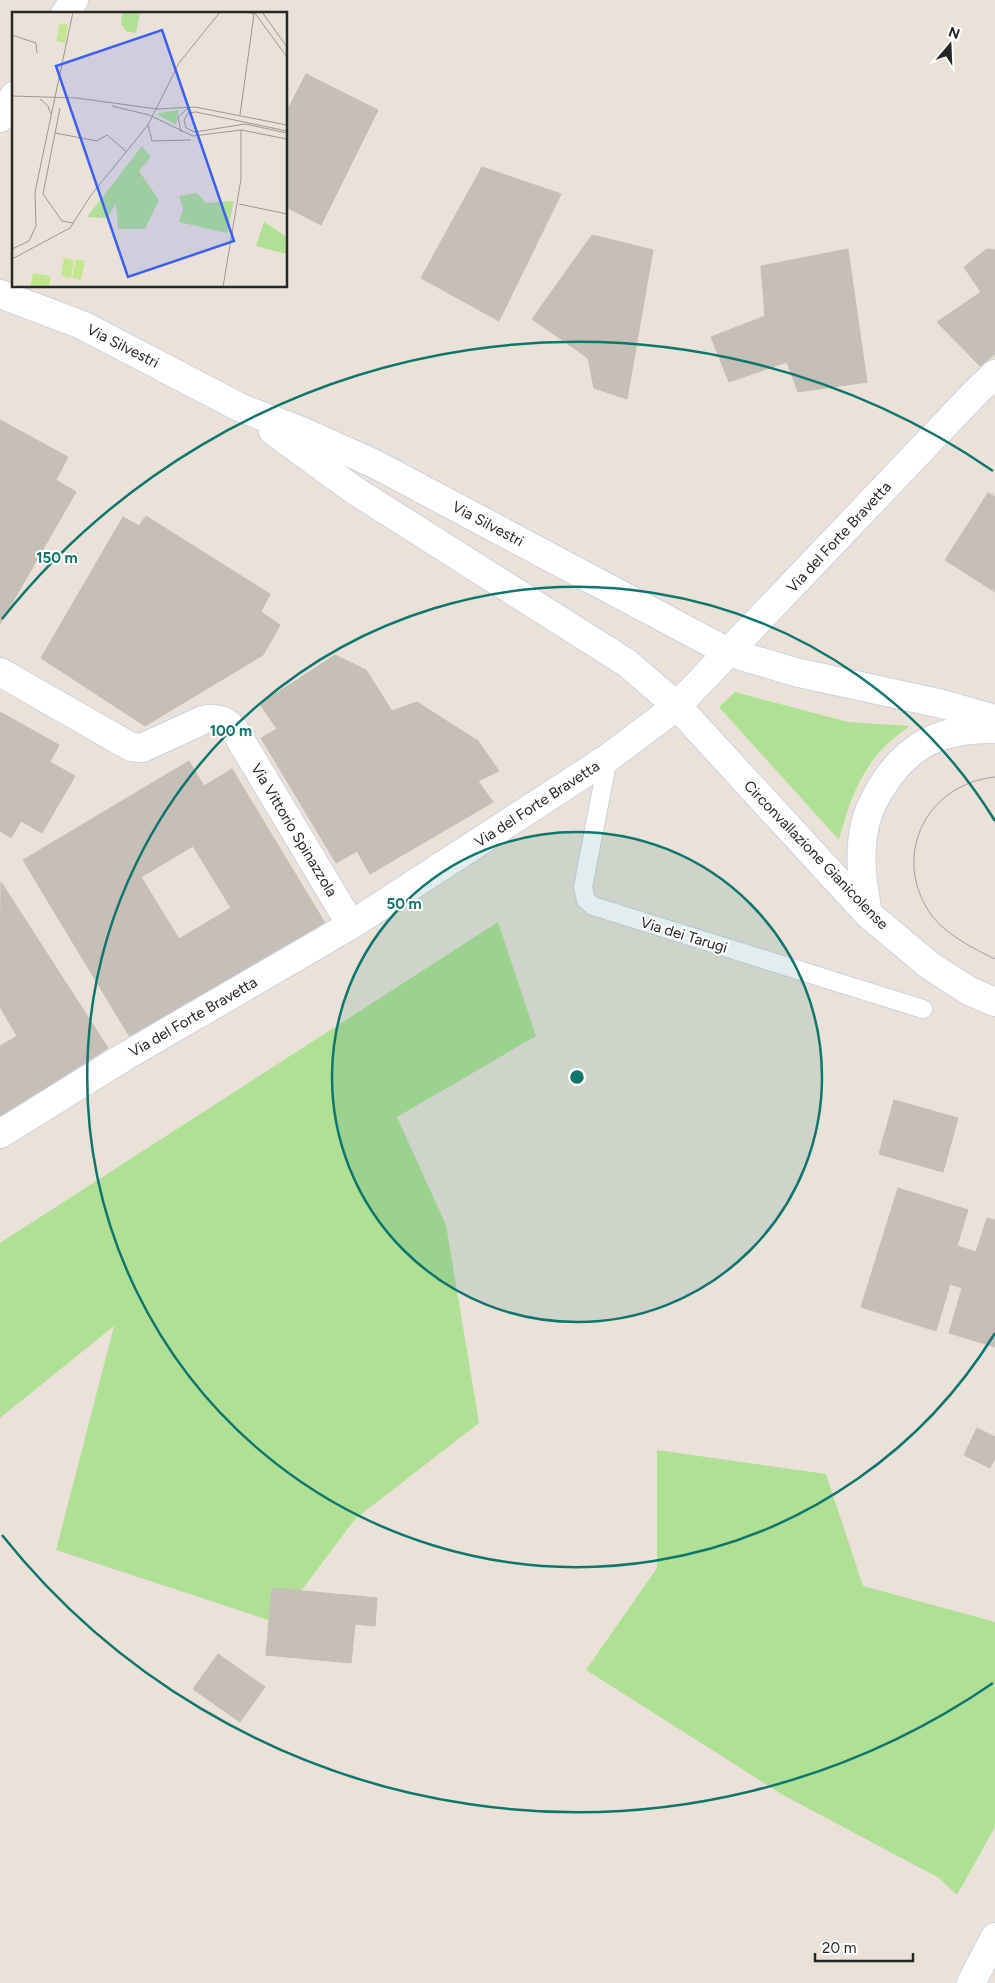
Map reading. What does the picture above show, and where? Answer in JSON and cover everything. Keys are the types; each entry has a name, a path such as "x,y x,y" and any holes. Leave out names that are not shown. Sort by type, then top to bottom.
{"main road":[{"path":"66,12 74,0"},
{"path":"0,118 12,99"},
{"name":"Via Silvestri","path":"0,294 82,325 241,408 299,430 375,464 728,652"},
{"name":"Via del Forte Bravetta","path":"0,1134 124,1057 351,925 608,758 677,706 995,374"},
{"name":"Via Silvestri","path":"241,408 354,490 627,663 677,706"},
{"path":"728,652 795,672 942,704 995,719"},
{"name":"Via Vittorio Spinazzola","path":"0,672 131,747 142,748 203,720 220,719 228,723 234,729 351,925"},
{"name":"Circonvallazione Gianicolense","path":"677,706 868,914 928,965 970,991 995,1002"},
{"path":"868,914 864,888 862,844 871,807 885,781 906,755 914,748 932,739 954,732 995,729"},
{"path":"971,1983 995,1937"}],"lane":[{"name":"Via dei Tarugi","path":"608,758 583,887 586,900 593,906 600,910 923,1009"}],"green space":[{"path":"735,692 848,722 910,726 882,749 863,776 849,806 839,840 719,707"},
{"path":"498,922 536,1036 397,1117 446,1225 479,1423 355,1519 277,1623 56,1550 114,1326 0,1418 0,1243"},
{"path":"657,1450 826,1474 863,1586 995,1622 995,1827 957,1895 939,1878 783,1795 586,1670 657,1568"}],"building":[{"path":"306,74 378,110 321,225 288,208 288,109"},
{"path":"482,167 561,194 499,321 421,278"},
{"path":"592,235 653,250 627,399 594,388 588,358 532,319"},
{"path":"848,249 867,382 798,392 787,362 729,382 711,337 765,316 761,266"},
{"path":"987,249 995,250 995,354 980,366 937,322 981,292 964,267"},
{"path":"0,420 68,457 56,480 76,492 0,624"},
{"path":"988,493 995,497 995,592 945,560"},
{"path":"146,516 270,594 261,612 280,625 263,655 145,726 41,658 123,517 139,526"},
{"path":"335,655 366,670 392,711 417,702 478,741 499,771 478,781 493,802 370,874 357,851 336,863 261,738 277,729 260,704"},
{"path":"0,712 59,745 50,762 75,776 42,833 21,821 11,838 0,831"},
{"path":"189,761 204,786 232,769 325,923 131,1039 23,860","holes":["193,846 231,908 179,939 141,877"]},
{"path":"1,882 108,1048 0,1117 0,1046 17,1036 0,1007"},
{"path":"894,1100 958,1118 943,1172 879,1154"},
{"path":"898,1188 968,1210 957,1246 976,1252 987,1218 995,1220 995,1347 949,1333 962,1288 950,1284 936,1331 861,1307"},
{"path":"977,1428 995,1437 995,1458 990,1468 964,1455"},
{"path":"272,1588 377,1598 375,1626 355,1624 351,1663 266,1655"},
{"path":"218,1654 265,1687 240,1722 193,1689"}],"tram line":[{"path":"995,777 970,783 950,794 933,809 922,827 915,848 914,871 920,894 938,923 961,941 995,959"}]}
